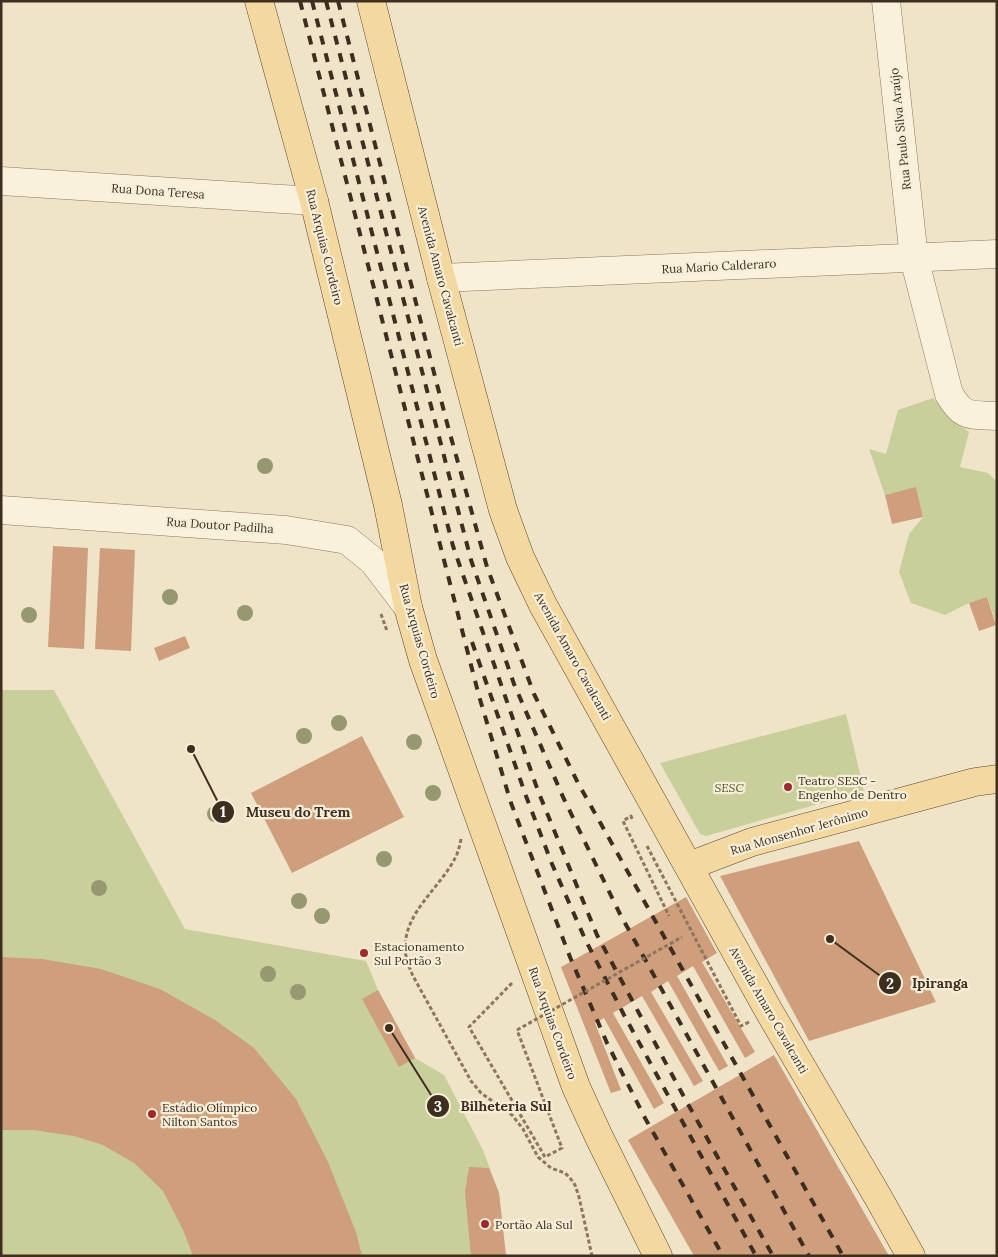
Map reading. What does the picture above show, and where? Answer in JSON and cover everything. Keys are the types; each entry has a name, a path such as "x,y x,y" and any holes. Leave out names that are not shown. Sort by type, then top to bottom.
{"main road":[{"name":"Rua Arquias Cordeiro","path":"259,1 314,201 386,496 408,607 433,688 576,1087 658,1256"},
{"name":"Avenida Amaro Cavalcanti","path":"370,1 503,510 520,557 543,605 770,1013 911,1256"},
{"name":"Rua Monsenhor Jerônimo","path":"689,866 752,842 975,782 997,778"}],"street":[{"name":"Rua Paulo Silva Araújo","path":"886,1 914,258 949,394 956,406 965,414 997,416"},
{"name":"Rua Dona Teresa","path":"1,181 314,201"},
{"name":"Rua Mario Calderaro","path":"441,278 997,254"},
{"name":"Rua Doutor Padilha","path":"1,510 286,530 347,540 373,561 408,607"}],"path":[{"path":"380,611 388,635"},
{"path":"635,825 631,816 623,821 670,916"},
{"path":"462,834 458,853 415,914 405,946 407,960 413,976 471,1081 481,1093 512,1115 523,1129 538,1157 551,1168 565,1173 575,1185 592,1256"},
{"path":"644,842 741,1026 747,1023"},
{"path":"535,972 513,982 469,1027 545,1157 562,1148 517,1030 682,937"}],"green space":[{"path":"933,398 955,422 969,432 960,467 988,473 997,482 997,625 987,597 969,603 945,615 911,603 899,572 909,534 923,517 916,488 885,495 869,449 886,454 898,410"},
{"path":"1,690 54,690 185,929 366,961 378,990 415,1058 444,1075 483,1150 499,1193 506,1256 1,1256"},
{"name":"SESC","path":"846,714 864,791 706,836 700,834 660,763"}],"building":[{"path":"916,487 923,517 892,524 885,495"},
{"path":"53,546 88,548 84,649 48,647"},
{"path":"100,548 135,550 131,651 95,649"},
{"path":"987,597 996,625 979,631 969,603"},
{"path":"185,636 190,648 159,661 154,648"},
{"path":"362,736 404,817 292,873 251,793"},
{"path":"859,841 936,1002 809,1041 720,876"},
{"path":"686,897 717,953 702,962 755,1052 745,1058 693,966 677,976 728,1066 719,1071 668,981 651,992 703,1081 694,1086 642,996 613,1013 664,1103 654,1109 604,1018 595,1023 621,1090 611,1093 561,967"},
{"name":"Estádio Olímpico Nilton Santos","path":"1,957 42,959 101,969 160,989 215,1020 254,1048 296,1099 328,1162 356,1232 362,1256 193,1256 184,1232 163,1191 134,1163 103,1145 74,1136 33,1130 1,1130"},
{"path":"378,990 415,1058 399,1067 362,999"},
{"path":"774,1055 889,1256 694,1256 628,1140"},
{"name":"Portão Ala Sul","path":"469,1167 489,1168 499,1193 506,1256 471,1256 465,1193"}],"railway":[{"path":"300,1 479,696 511,803 570,957 607,1043 645,1118 723,1256"},
{"path":"312,1 453,546 538,791 597,935 684,1097 773,1256"},
{"path":"326,1 471,560 514,684 563,797 620,914 809,1256"},
{"path":"338,1 447,423 487,567 534,694 578,783 843,1256"},
{"path":"472,642 526,796 552,864 585,939 624,1015 756,1256"}],"place":[{"name":"Museu do Trem","path":"191,749"},
{"name":"Teatro SESC - Engenho de Dentro","path":"788,787"},
{"name":"Ipiranga","path":"830,939"},
{"name":"Estacionamento Sul Portão 3","path":"364,953"},
{"name":"Bilheteria Sul","path":"389,1028"},
{"name":"Estádio Olímpico Nilton Santos","path":"152,1114"},
{"name":"Portão Ala Sul","path":"485,1224"}]}
